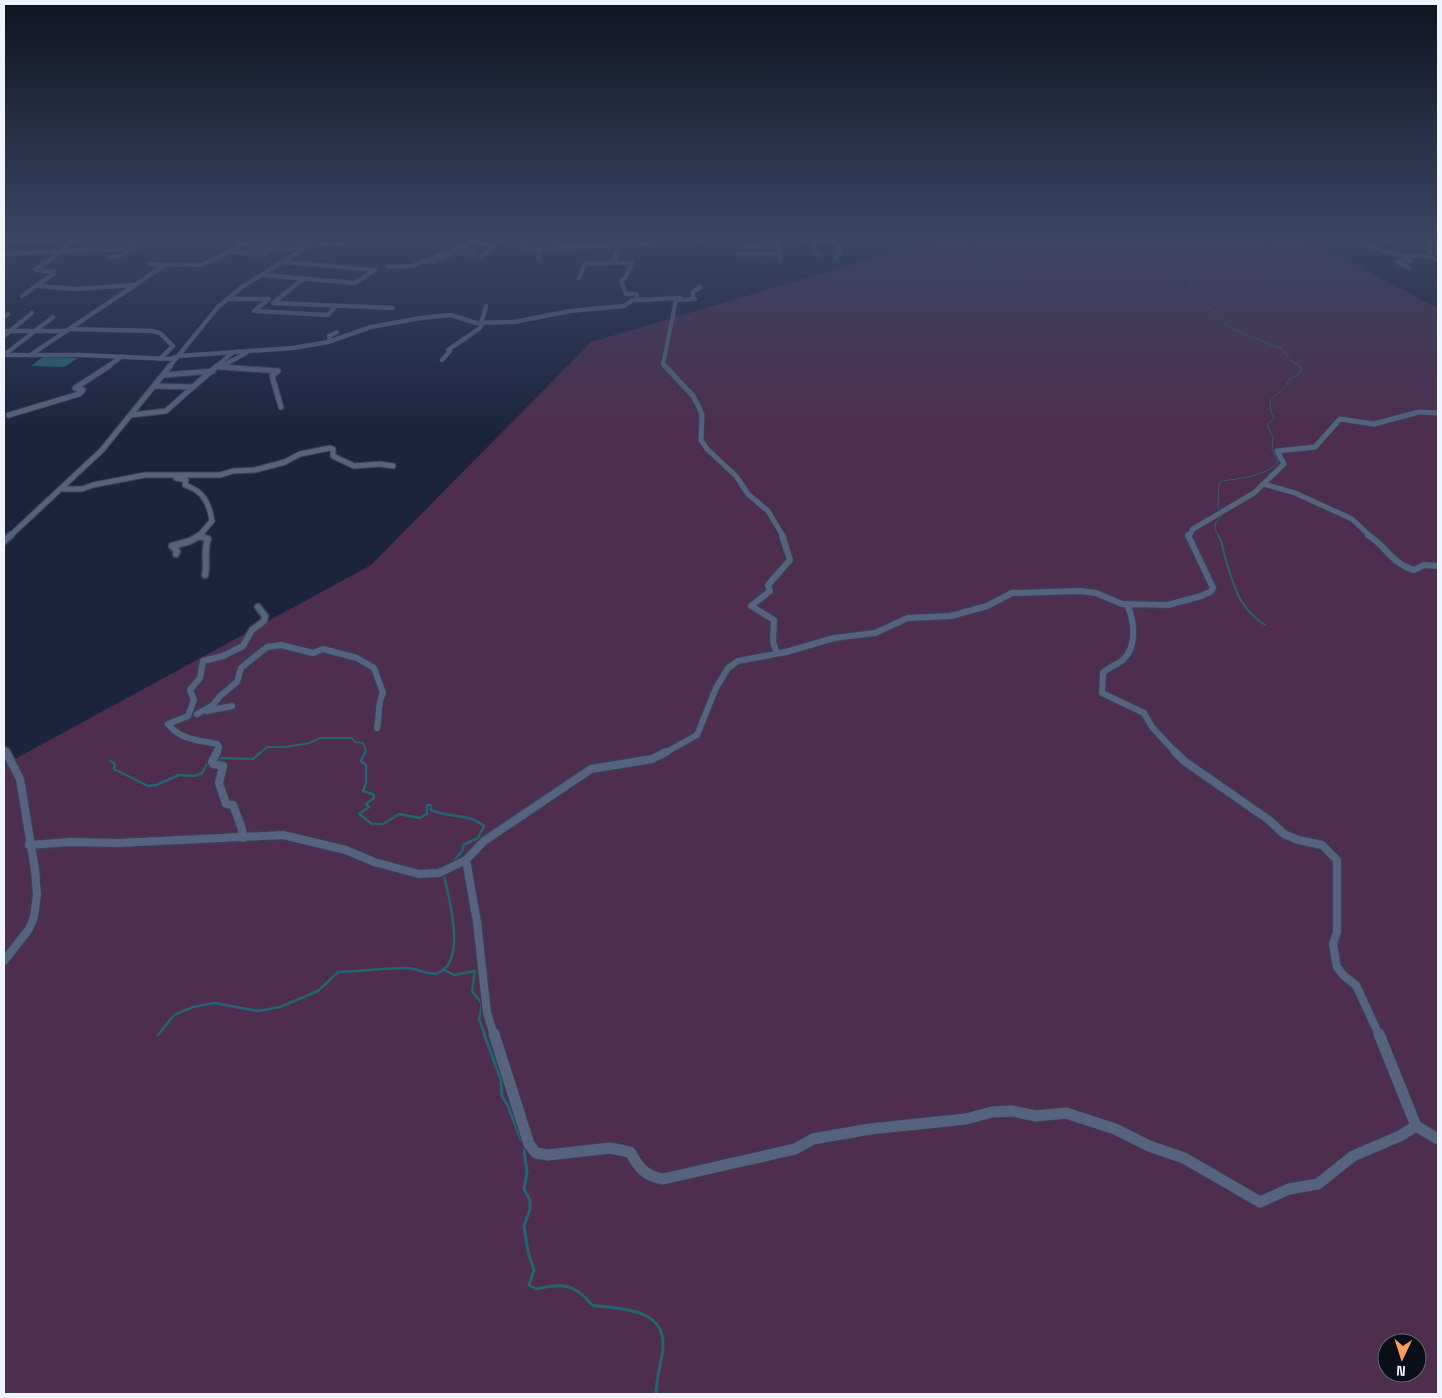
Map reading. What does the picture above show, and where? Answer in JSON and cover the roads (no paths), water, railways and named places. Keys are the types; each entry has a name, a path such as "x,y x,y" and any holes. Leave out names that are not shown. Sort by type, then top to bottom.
{"street":[{"path":"32,354 110,301"},
{"path":"4,541 102,450 206,321 226,301"},
{"path":"266,301 254,311 328,315 336,306"},
{"path":"275,301 273,303 393,308"},
{"path":"4,355 32,354 170,359 179,356 293,348 330,341 371,327 427,317 451,315 464,321 480,323 522,321 570,311 624,306 631,301"},
{"path":"676,301 663,364 693,396 699,407 702,415 701,440 707,449 736,476 748,494 768,511 788,548 790,560 768,585 770,591 751,606 774,620 773,638 774,649 777,653"},
{"path":"442,360 449,354 450,351 448,350 478,330 486,306"},
{"path":"4,336 32,312"},
{"path":"4,317 8,314"},
{"path":"4,355 53,317"},
{"path":"4,330 102,328 120,331 149,331 160,334 173,346 160,359"},
{"path":"330,341 329,336 336,332"},
{"path":"217,368 248,352"},
{"path":"131,416 166,411 232,353"},
{"path":"9,415 13,416 30,408 79,394 83,390 75,388 121,357"},
{"path":"164,375 217,368 278,371 272,376 278,389 281,407"},
{"path":"155,386 194,387"},
{"path":"29,845 70,842 119,843 282,835 346,850 374,862 419,874 439,872 466,860 484,841 592,768 652,759 689,741 697,735 701,728 716,688 728,668 744,659 777,653 834,638 875,633 908,618 950,616 987,606 1012,593 1080,591 1096,593 1116,602 1127,604 1174,604 1210,592 1212,582 1198,557 1195,543 1188,535 1193,529 1222,513 1264,484 1284,464 1277,451 1315,446 1340,419 1360,424 1373,424 1388,421 1412,412 1438,413"},
{"path":"62,488 80,490 93,485 135,477 220,475 233,471 255,470 285,462 300,454 330,448 333,449 333,456 354,466 380,464 394,466"},
{"path":"164,476 186,480 194,476"},
{"path":"186,480 185,485 199,490 207,502 212,521 205,526 197,538 194,548"},
{"path":"1264,484 1295,493 1352,519 1380,543 1396,563 1402,566 1414,570 1424,565 1438,566"},
{"path":"176,554 177,551 172,546 197,538 208,539 204,549 207,562 205,575"},
{"path":"1127,604 1134,623 1133,636 1124,659 1103,671 1102,693 1144,713 1161,738 1184,761 1269,820 1284,834 1298,840 1322,845 1333,854 1337,860 1337,932 1332,944 1337,966 1344,976 1356,985 1385,1047 1416,1126 1438,1139"},
{"path":"188,716 194,700 190,690 200,678 203,661 223,656 243,646 252,630 259,627 266,618 258,607"},
{"path":"197,714 213,705 220,696 237,682 238,672 246,662 267,647 281,645 314,653 323,649 357,658 374,668 383,693 378,702 380,716 377,728"},
{"path":"232,706 188,716 168,724 172,732 179,736 217,744 219,747 212,762 213,764 223,766 224,771 219,780 220,789 226,804 233,805 242,829 243,838"},
{"path":"4,750 18,774 26,824 30,836 29,845 34,875 36,910 27,932 4,961"},
{"path":"466,860 487,1013 529,1144 536,1153 548,1154 610,1148 630,1152 640,1169 648,1177 663,1179 795,1149 813,1139 870,1128 966,1119 992,1112 1012,1111 1036,1116 1066,1112 1114,1129 1149,1146 1184,1158 1260,1202 1289,1189 1318,1184 1352,1156 1400,1136 1416,1126"}],"waterway":[{"path":"1202,301 1232,329 1282,349 1291,361 1300,366 1301,370 1297,376 1290,378 1282,390 1271,400 1270,404 1274,419 1267,425 1273,437 1272,450 1278,462 1260,474 1221,481 1219,483 1218,507 1223,515 1216,522 1215,530 1219,536"},
{"path":"1218,535 1238,595 1256,619 1265,625"},
{"path":"259,754 267,747 286,747 309,743 320,738 352,738 355,742 363,743 366,751 365,754"},
{"path":"217,758 253,759 261,752"},
{"path":"365,752 361,761 366,765 366,783 363,791 373,794 374,798 366,804 369,807 359,814 372,824 383,824 399,814 420,818 427,814 427,805 431,805 431,810 472,819 484,826 478,838 463,845 463,850 454,861"},
{"path":"110,761 115,764 114,769 148,786 156,785 179,775 195,776 202,773 210,759"},
{"path":"444,969 447,967 452,956 454,943 452,913 444,876 446,873"},
{"path":"158,1035 174,1015 193,1007 214,1003 258,1011 280,1007 318,991 338,972 408,968 434,974 444,969"},
{"path":"444,969 454,975 475,971 472,991 482,1004 479,1019 485,1035"},
{"path":"484,1034 501,1080 502,1096 508,1106 521,1140"},
{"path":"524,1150 527,1172 524,1189 530,1200 530,1209 524,1226 528,1252 534,1270 529,1285 536,1289 567,1286 579,1292 592,1305 628,1310 649,1317 657,1324 662,1334 663,1347 656,1394"}]}
